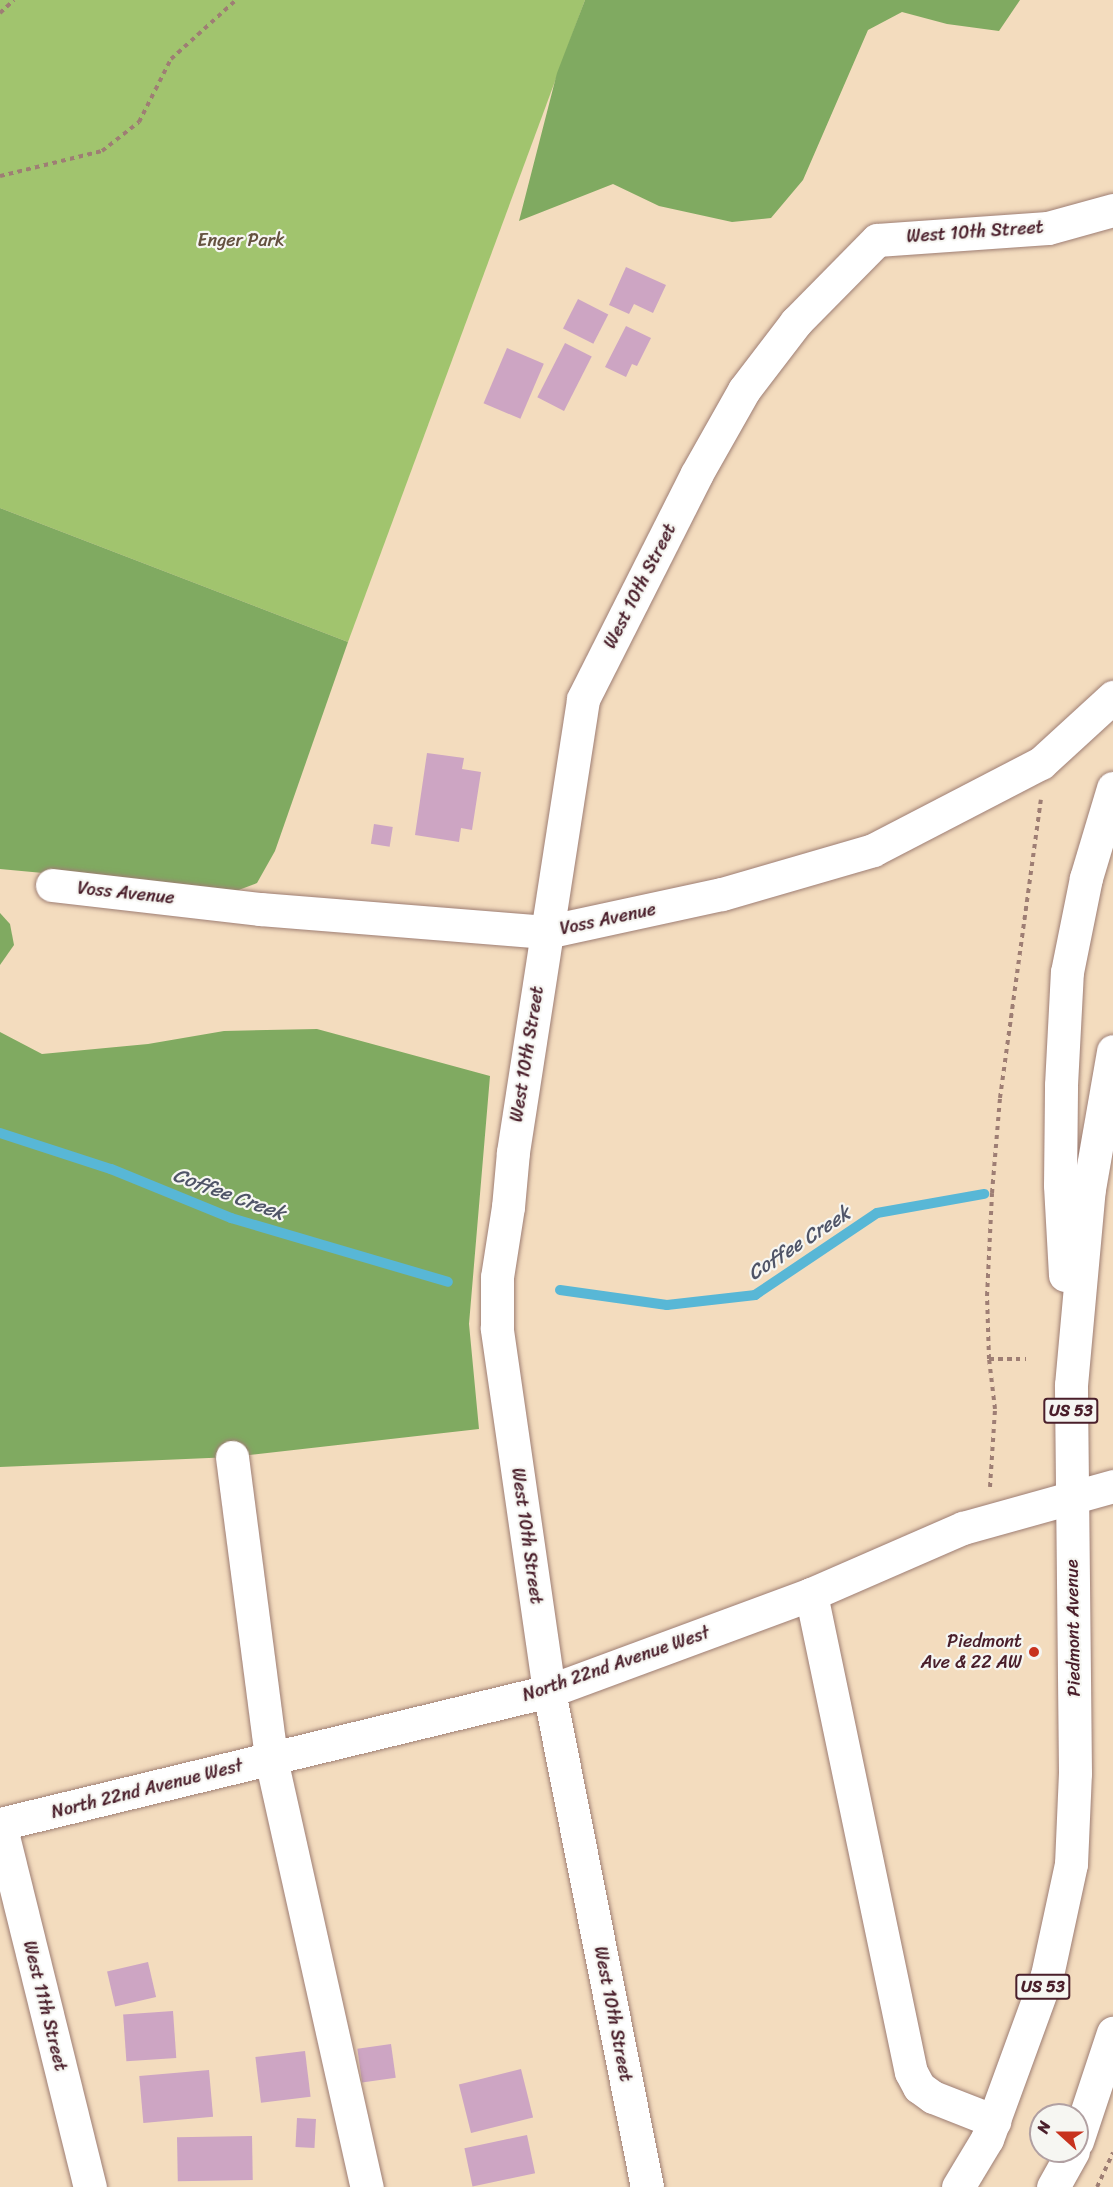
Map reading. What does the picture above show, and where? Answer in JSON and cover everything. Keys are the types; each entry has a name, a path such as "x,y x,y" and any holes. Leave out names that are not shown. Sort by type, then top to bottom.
{"main road":[{"name":"West 10th Street","path":"647,2187 549,1691 497,1328 497,1277 508,1207 513,1152 583,699 706,456 744,390 796,322 877,240 1048,228 1113,210"},
{"name":"Voss Avenue","path":"52,885 260,909 546,932 722,894 873,850 1041,763 1113,697"},
{"path":"1071,1385 1060,1185 1061,1085 1067,972 1086,878 1113,788"},
{"name":"Piedmont Avenue","path":"958,2187 987,2139 1047,1975 1071,1864 1075,1773 1071,1385 1089,1189 1113,1052"},
{"path":"232,1457 271,1759 367,2187"},
{"name":"North 22nd Avenue West","path":"0,1824 549,1691 811,1594 963,1528 1113,1486"},
{"path":"811,1594 911,2072 919,2086 933,2097 994,2121"},
{"name":"West 11th Street","path":"0,1824 90,2187"},
{"path":"1089,2105 1113,2033"},
{"path":"1053,2187 1066,2163"}],"path":[{"path":"0,13 14,0"},
{"path":"0,176 102,151 139,122 171,59 236,0"},
{"path":"990,1487 995,1408 989,1359 987,1296 1000,1098 1042,793 1041,763"},
{"path":"989,1359 1026,1359"},
{"path":"1097,2187 1113,2152"}],"green space":[{"name":"Enger Park","path":"0,0 585,0 348,642 0,508"},
{"path":"585,0 1020,0 999,31 947,24 902,12 868,30 803,180 771,218 732,222 659,206 613,184 519,221 557,73"},
{"path":"0,508 348,642 275,851 257,883 236,891 0,869"},
{"path":"0,913 10,924 14,945 0,965"},
{"path":"317,1029 490,1076 469,1324 479,1429 232,1457 0,1467 0,1032 42,1054 148,1044 224,1031"}],"building":[{"path":"626,267 666,285 653,313 634,304 629,314 609,305"},
{"path":"578,299 608,314 593,344 563,328"},
{"path":"626,326 651,338 637,366 632,364 626,377 605,367"},
{"path":"565,343 592,357 564,411 537,397"},
{"path":"507,348 544,364 520,419 484,403"},
{"path":"427,753 464,758 462,769 481,772 472,830 461,828 459,842 415,835"},
{"path":"374,824 393,827 390,847 371,844"},
{"path":"148,1962 156,1997 115,2007 107,1971"},
{"path":"173,2011 176,2058 126,2061 123,2014"},
{"path":"391,2044 396,2078 362,2082 357,2049"},
{"path":"305,2051 311,2097 261,2103 255,2057"},
{"path":"521,2069 533,2118 471,2133 459,2084"},
{"path":"209,2070 213,2117 143,2123 139,2076"},
{"path":"297,2118 316,2119 314,2148 295,2147"},
{"path":"527,2135 535,2173 473,2186 464,2148"},
{"path":"252,2136 253,2180 178,2181 177,2137"}],"waterway":[{"name":"Coffee Creek","path":"0,1133 111,1169 231,1218 448,1282"},
{"name":"Coffee Creek","path":"560,1290 667,1305 755,1295 877,1213 984,1194"}],"place":[{"name":"Piedmont Ave & 22 AW","path":"1034,1652"}]}
